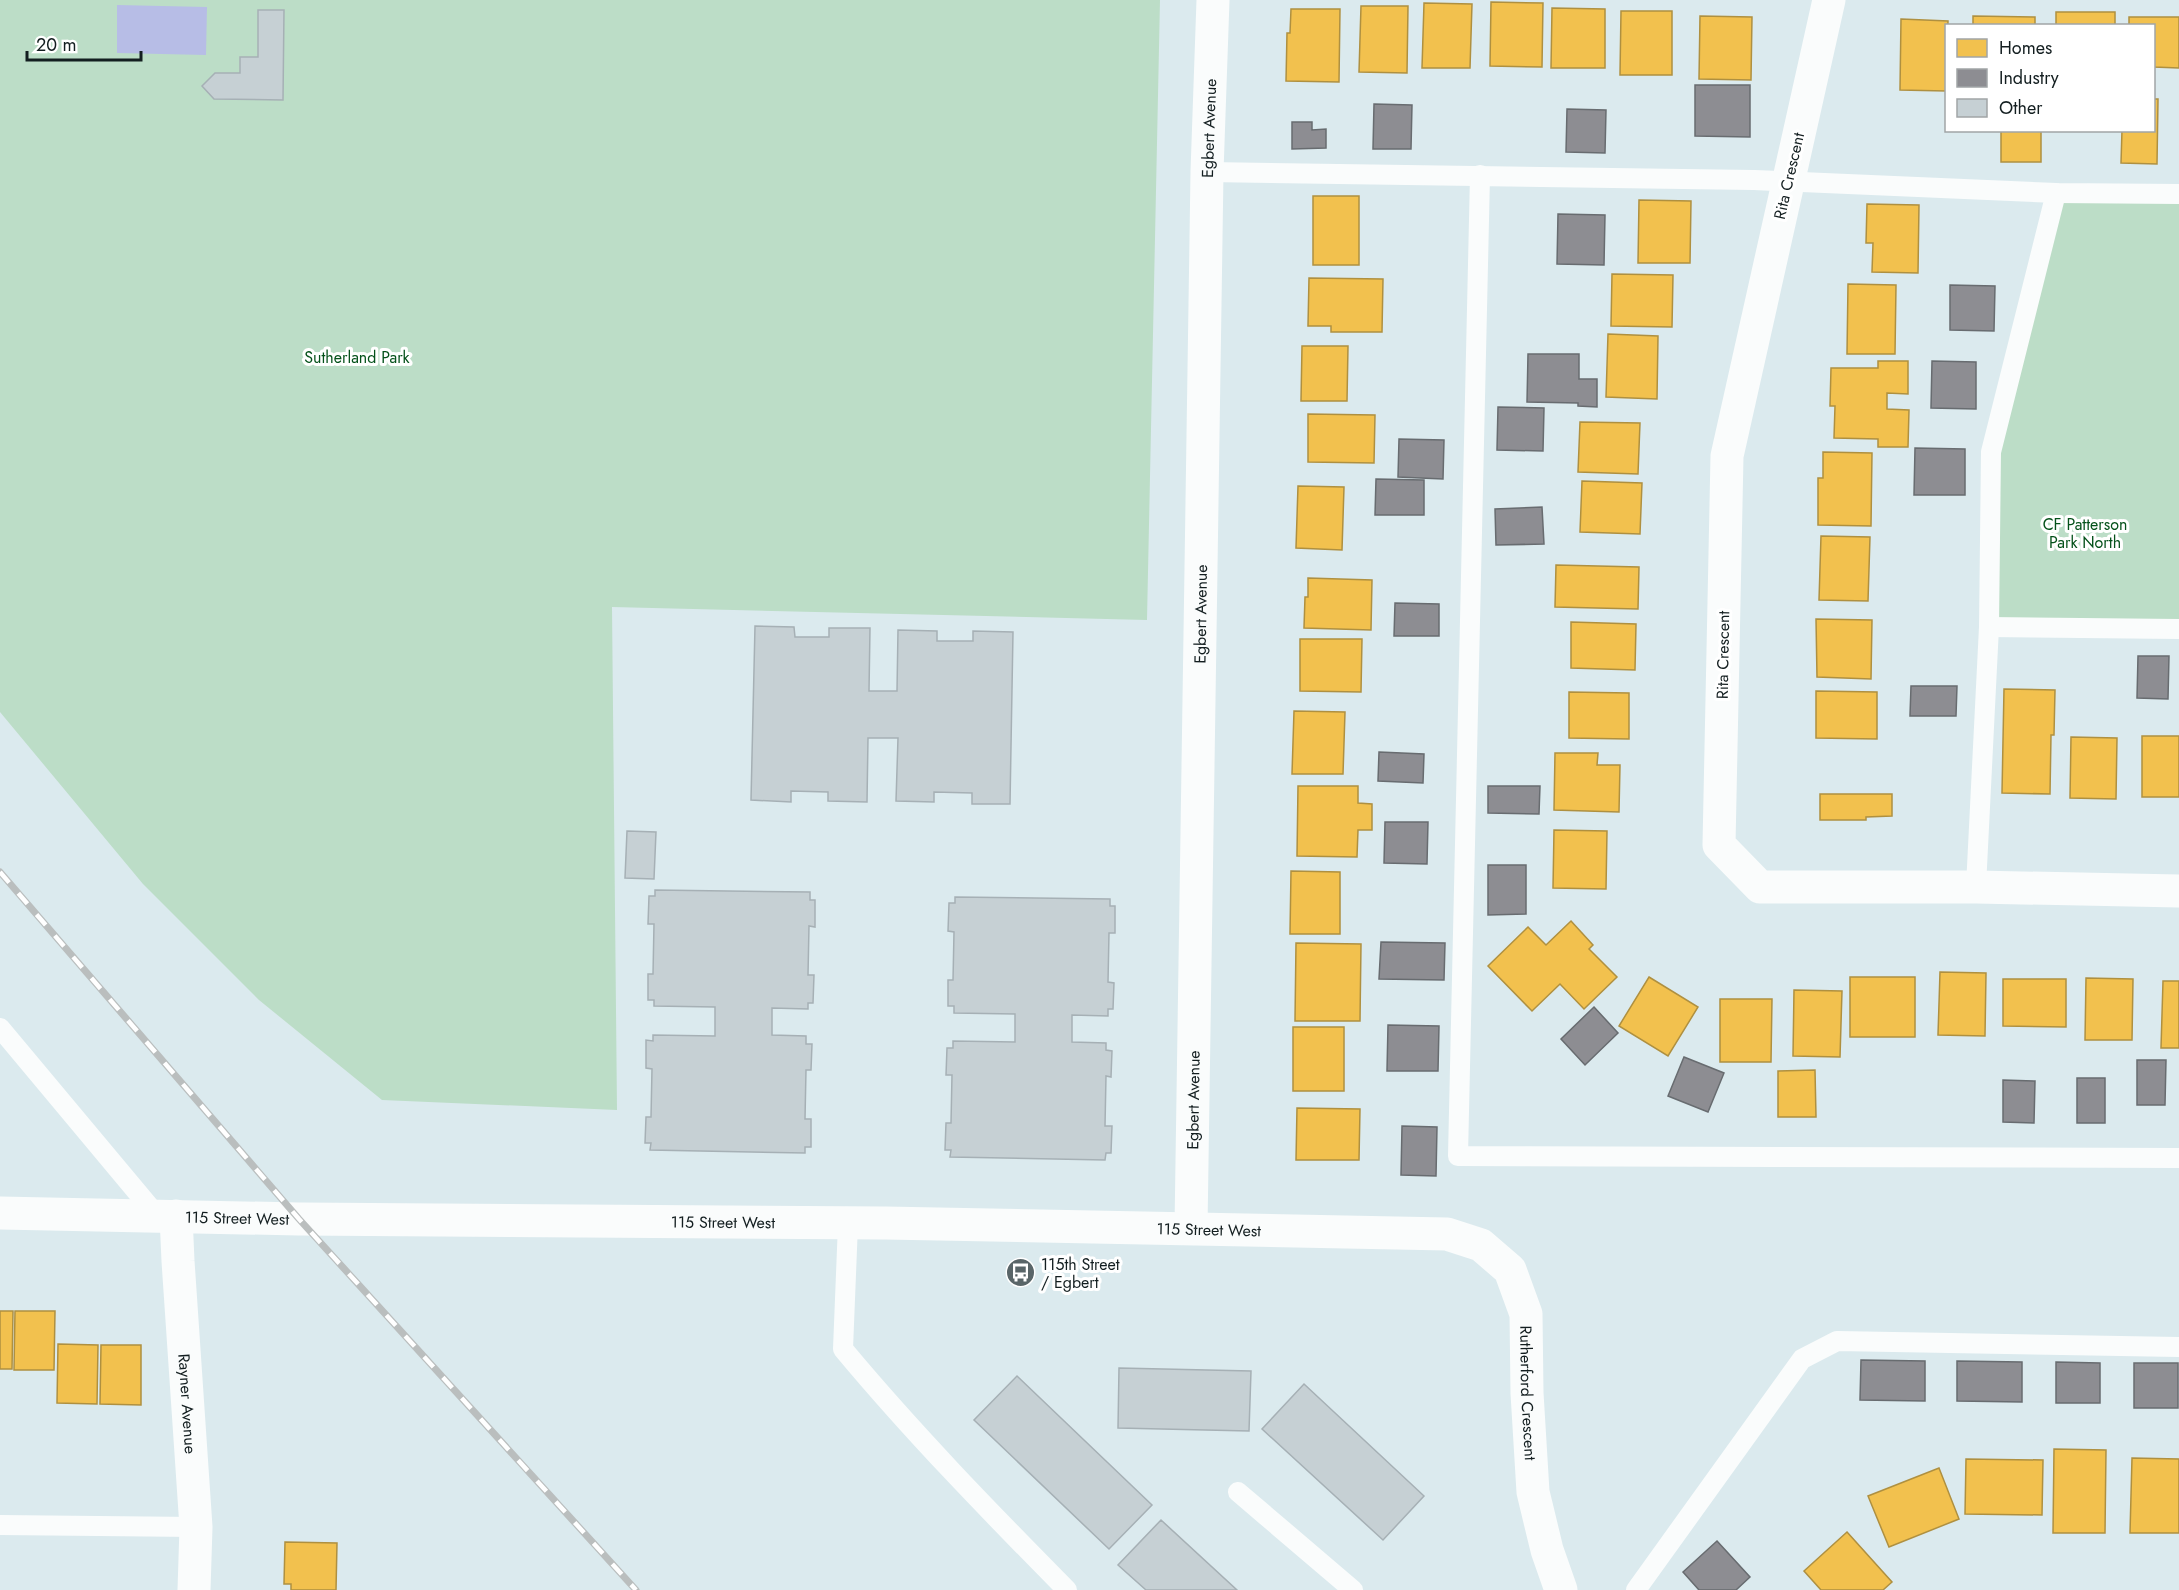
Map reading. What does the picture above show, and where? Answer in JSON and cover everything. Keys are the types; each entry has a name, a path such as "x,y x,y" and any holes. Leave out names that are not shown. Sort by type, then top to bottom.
{"street":[{"name":"Egbert Avenue","path":"1191,1228 1207,172 1214,0"},
{"name":"Rita Crescent","path":"1829,0 1727,456 1719,844 1760,886 2179,891"},
{"name":"115 Street West","path":"0,1214 885,1223 1447,1234"},
{"name":"Rayner Avenue","path":"167,1217 178,1261 196,1527 194,1590"},
{"name":"Rutherford Crescent","path":"1447,1234 1481,1245 1510,1270 1526,1314 1527,1392 1533,1492 1547,1550 1561,1590"}],"lane":[{"path":"1207,172 1788,181 2056,193 2179,194"},
{"path":"1480,175 1458,1156 2179,1158"},
{"path":"1976,887 1989,627 1991,452 2056,193"},
{"path":"1989,627 2179,629"},
{"path":"0,1028 167,1217"},
{"path":"848,1224 843,1349 976,1497 1067,1590"},
{"path":"1636,1590 1802,1359 1837,1341 2179,1347"},
{"path":"1238,1492 1353,1590"},
{"path":"0,1525 196,1527"}],"green space":[{"name":"Sutherland Park","path":"0,0 1160,0 1147,620 612,607 617,1110 382,1100 259,1000 143,884 0,712"},
{"name":"CF Patterson Park North","path":"2056,193 2179,194 2179,629 1989,627 1991,452"}],"water":[{"path":"117,5 207,7 206,55 117,53"}],"building: Homes":[{"path":"1491,2 1543,3 1542,67 1490,66"},
{"path":"1424,3 1472,4 1470,68 1422,68"},
{"path":"1361,6 1408,6 1407,73 1359,72"},
{"path":"1552,8 1605,9 1605,68 1551,68"},
{"path":"1291,9 1340,9 1339,82 1286,81 1287,33 1290,33"},
{"path":"1621,11 1672,11 1672,75 1620,75"},
{"path":"2056,12 2115,12 2115,24 2056,24"},
{"path":"1700,16 1752,17 1751,80 1699,79"},
{"path":"1973,16 2035,17 2035,24 1973,24"},
{"path":"2129,17 2179,17 2179,68 2155,67 2155,24 2129,24"},
{"path":"1901,19 1948,21 1948,24 1945,24 1945,91 1900,90"},
{"path":"2155,99 2158,99 2157,164 2121,163 2122,132 2155,132"},
{"path":"2001,132 2041,132 2041,162 2001,162"},
{"path":"1313,196 1359,196 1359,265 1313,265"},
{"path":"1639,200 1691,201 1690,263 1638,263"},
{"path":"1867,204 1919,205 1918,273 1872,272 1873,243 1866,243"},
{"path":"1612,274 1673,275 1672,327 1611,326"},
{"path":"1309,278 1383,279 1382,332 1331,332 1331,326 1308,326"},
{"path":"1848,284 1896,285 1895,354 1847,354"},
{"path":"1608,334 1658,336 1657,399 1606,397"},
{"path":"1302,346 1348,346 1347,401 1301,401"},
{"path":"1878,361 1908,361 1908,394 1887,393 1887,409 1909,410 1908,447 1878,447 1878,439 1834,438 1835,406 1830,406 1831,368 1878,368"},
{"path":"1308,414 1375,415 1374,463 1308,462"},
{"path":"1580,422 1640,423 1638,474 1578,472"},
{"path":"1823,452 1872,453 1871,526 1818,525 1818,478 1823,478"},
{"path":"1582,481 1642,483 1640,534 1580,532"},
{"path":"1298,486 1344,487 1342,550 1296,548"},
{"path":"1821,536 1870,537 1868,601 1819,600"},
{"path":"1556,565 1639,567 1638,609 1555,607"},
{"path":"1308,578 1372,580 1371,630 1304,628"},
{"path":"1816,619 1872,620 1871,679 1817,677"},
{"path":"1571,622 1636,624 1635,670 1571,668"},
{"path":"1300,639 1362,639 1361,692 1300,691"},
{"path":"2004,689 2055,690 2054,735 2051,735 2050,794 2002,793"},
{"path":"1816,691 1877,692 1877,739 1816,738"},
{"path":"1569,692 1629,693 1629,739 1569,738"},
{"path":"1294,711 1345,712 1343,774 1292,774"},
{"path":"2142,736 2179,736 2179,797 2142,797"},
{"path":"2071,737 2117,738 2116,799 2070,798"},
{"path":"1555,753 1598,753 1597,765 1620,765 1619,812 1554,810"},
{"path":"1298,786 1358,786 1358,803 1372,804 1372,830 1358,830 1357,857 1297,856"},
{"path":"1820,794 1892,794 1892,816 1866,817 1866,820 1820,820"},
{"path":"1554,830 1607,831 1606,889 1553,888"},
{"path":"1291,871 1340,872 1340,934 1290,934"},
{"path":"1571,921 1593,945 1589,949 1617,977 1584,1009 1560,984 1532,1011 1488,966 1528,927 1546,945"},
{"path":"1296,943 1361,944 1360,1021 1295,1021"},
{"path":"1940,972 1986,973 1985,1036 1938,1035"},
{"path":"1649,977 1698,1007 1668,1056 1619,1026"},
{"path":"1850,977 1915,977 1915,1037 1850,1037"},
{"path":"2086,978 2133,979 2132,1040 2085,1040"},
{"path":"2003,979 2066,979 2066,1027 2003,1026"},
{"path":"2163,981 2179,981 2179,1048 2161,1048"},
{"path":"1794,990 1842,991 1840,1057 1793,1056"},
{"path":"1720,999 1772,999 1771,1062 1720,1062"},
{"path":"1293,1027 1344,1027 1344,1091 1293,1091"},
{"path":"1815,1070 1816,1117 1778,1117 1778,1071"},
{"path":"1297,1108 1360,1109 1359,1160 1296,1160"},
{"path":"0,1311 13,1311 12,1369 0,1369"},
{"path":"15,1311 55,1311 54,1370 14,1370"},
{"path":"58,1344 98,1345 97,1404 57,1403"},
{"path":"101,1345 141,1345 141,1405 100,1404"},
{"path":"2054,1449 2106,1450 2105,1533 2053,1533"},
{"path":"2132,1458 2179,1459 2179,1533 2130,1533"},
{"path":"1966,1459 2043,1460 2042,1515 1965,1514"},
{"path":"1939,1468 1959,1519 1889,1547 1868,1496"},
{"path":"1847,1532 1892,1582 1883,1590 1821,1590 1804,1571"},
{"path":"285,1542 337,1543 336,1590 291,1590 291,1584 284,1584"}],"building: Industry":[{"path":"1695,85 1750,85 1750,137 1695,136"},
{"path":"1374,104 1412,105 1411,149 1373,149"},
{"path":"1567,109 1606,110 1605,153 1566,152"},
{"path":"1292,122 1312,122 1312,130 1326,129 1326,148 1292,149"},
{"path":"1558,214 1605,215 1604,265 1557,264"},
{"path":"1950,285 1995,286 1994,331 1950,330"},
{"path":"1528,354 1579,354 1579,379 1597,379 1597,407 1578,406 1578,403 1527,402"},
{"path":"1932,361 1976,362 1976,409 1931,408"},
{"path":"1498,407 1544,408 1543,451 1497,450"},
{"path":"1399,439 1444,440 1443,479 1398,477"},
{"path":"1915,448 1965,449 1965,495 1914,495"},
{"path":"1376,479 1424,480 1424,515 1375,515"},
{"path":"1542,507 1544,544 1496,545 1495,509"},
{"path":"1395,603 1439,604 1439,636 1394,636"},
{"path":"2138,656 2169,656 2168,699 2137,698"},
{"path":"1911,686 1957,686 1956,716 1910,716"},
{"path":"1379,752 1424,754 1423,783 1378,781"},
{"path":"1488,786 1540,786 1539,814 1488,813"},
{"path":"1385,822 1428,822 1427,864 1384,863"},
{"path":"1488,865 1526,865 1526,914 1488,915"},
{"path":"1381,942 1445,943 1444,980 1379,979"},
{"path":"1594,1007 1618,1033 1585,1065 1561,1039"},
{"path":"1388,1025 1439,1026 1438,1071 1387,1071"},
{"path":"1684,1057 1724,1073 1708,1112 1668,1096"},
{"path":"2137,1060 2166,1060 2165,1105 2137,1105"},
{"path":"2077,1078 2105,1078 2105,1123 2077,1123"},
{"path":"2003,1080 2035,1081 2034,1123 2003,1122"},
{"path":"1402,1126 1437,1127 1436,1176 1401,1175"},
{"path":"1861,1360 1925,1361 1925,1401 1860,1400"},
{"path":"1957,1361 2022,1362 2022,1402 1957,1401"},
{"path":"2056,1362 2100,1363 2100,1403 2056,1403"},
{"path":"2134,1363 2178,1363 2178,1408 2134,1408"},
{"path":"1717,1541 1750,1577 1736,1590 1699,1590 1683,1572"}],"building: Other":[{"path":"258,10 284,10 283,100 214,99 202,86 215,73 240,73 240,57 258,57"},
{"path":"755,626 794,627 795,637 829,637 829,628 870,628 869,691 897,691 898,630 937,631 937,641 973,641 973,631 1013,632 1010,804 972,804 972,793 934,792 934,802 896,801 898,738 868,738 867,802 828,801 828,792 791,791 791,802 751,800"},
{"path":"627,831 656,832 654,879 625,878"},
{"path":"655,890 810,892 810,900 815,900 815,927 809,926 808,975 814,975 813,1003 808,1003 808,1009 772,1008 772,1035 806,1036 806,1044 812,1044 811,1070 806,1070 805,1119 811,1119 811,1147 805,1147 805,1153 650,1150 651,1143 645,1143 646,1117 651,1117 652,1069 646,1068 646,1040 653,1041 653,1035 715,1036 715,1007 654,1006 654,1000 648,1000 648,974 653,974 654,924 648,924 649,896 655,896"},
{"path":"955,897 1110,899 1110,906 1115,906 1115,933 1109,933 1108,982 1114,983 1113,1009 1108,1009 1108,1016 1072,1015 1072,1042 1106,1043 1106,1050 1112,1051 1111,1077 1106,1076 1105,1126 1112,1126 1111,1153 1106,1153 1105,1160 950,1157 951,1150 945,1150 946,1123 951,1123 952,1075 946,1075 947,1048 953,1048 953,1041 1015,1042 1015,1014 954,1013 954,1006 948,1006 948,980 953,980 954,932 948,931 949,903 955,903"},
{"path":"1119,1368 1251,1371 1249,1431 1118,1428"},
{"path":"1017,1376 1152,1505 1109,1549 974,1420"},
{"path":"1304,1384 1424,1496 1383,1540 1262,1429"},
{"path":"1161,1520 1237,1590 1146,1590 1118,1565"}],"railway":[{"path":"0,872 299,1219 636,1590"}],"place":[{"name":"115th Street / Egbert","path":"1020,1273"}]}
